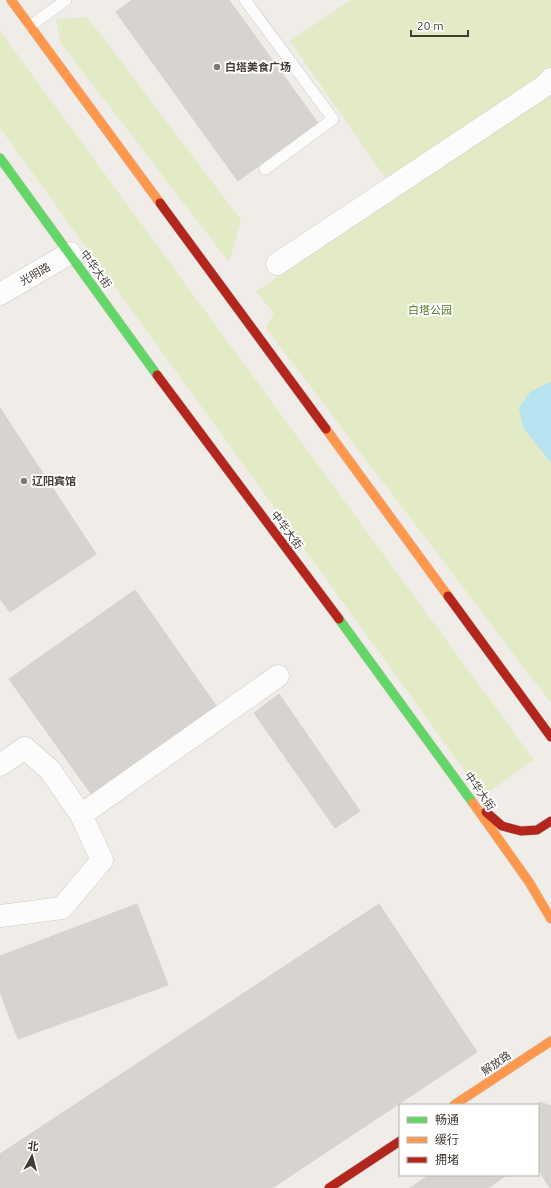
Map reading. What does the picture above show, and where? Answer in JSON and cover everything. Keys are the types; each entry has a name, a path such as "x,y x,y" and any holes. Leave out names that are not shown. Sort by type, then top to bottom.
{"main road":[{"path":"11,0 551,737"},
{"name":"中华大街","path":"0,158 146,360 441,757 529,882 551,919"},
{"path":"470,798 502,826 521,832 537,830 551,821"},
{"name":"解放路","path":"456,1104 551,1041"},
{"path":"329,1188 399,1142"}],"street":[{"path":"277,264 543,87 551,79"},
{"name":"光明路","path":"0,294 70,254"},
{"path":"81,815 278,676"},
{"path":"0,766 24,748 50,770 81,815 102,860 62,908 0,916"}],"lane":[{"path":"30,26 66,0"},
{"path":"245,0 333,120 265,169"}],"green space":[{"name":"白塔公园","path":"351,0 551,0 551,703 266,328 274,313 256,292 321,247 388,182 290,41"},
{"path":"87,17 241,220 229,262 60,42 56,19"},
{"path":"0,31 534,760 483,796 0,128"}],"water":[{"path":"551,382 551,463 523,427 519,408 530,392"}],"building":[{"name":"白塔美食广场","path":"132,0 229,0 318,123 238,181 116,12"},
{"name":"辽阳宾馆","path":"0,408 96,554 10,612 0,599"},
{"path":"135,590 219,710 94,798 9,679"},
{"path":"279,694 360,811 335,828 254,713"},
{"path":"137,904 168,985 18,1039 0,992 0,956"},
{"path":"379,904 477,1052 272,1188 0,1188 0,1154"},
{"path":"540,1102 551,1106 551,1188 539,1171 539,1104 537,1104"},
{"path":"428,1176 506,1176 488,1188 410,1188"}],"traffic: fast":[{"path":"0,158 157,375"},
{"path":"339,619 473,803"}],"traffic: slow":[{"path":"11,0 160,203"},
{"path":"326,429 448,596"},
{"path":"473,803 529,882 551,919"},
{"path":"456,1104 551,1041"}],"traffic: jam":[{"path":"160,203 326,429"},
{"path":"157,375 339,619"},
{"path":"448,596 551,737"},
{"path":"486,812 502,826 521,831 537,830 551,821"},
{"path":"329,1188 399,1142"}],"place":[{"name":"白塔美食广场","path":"217,67"},
{"name":"辽阳宾馆","path":"24,481"}]}
